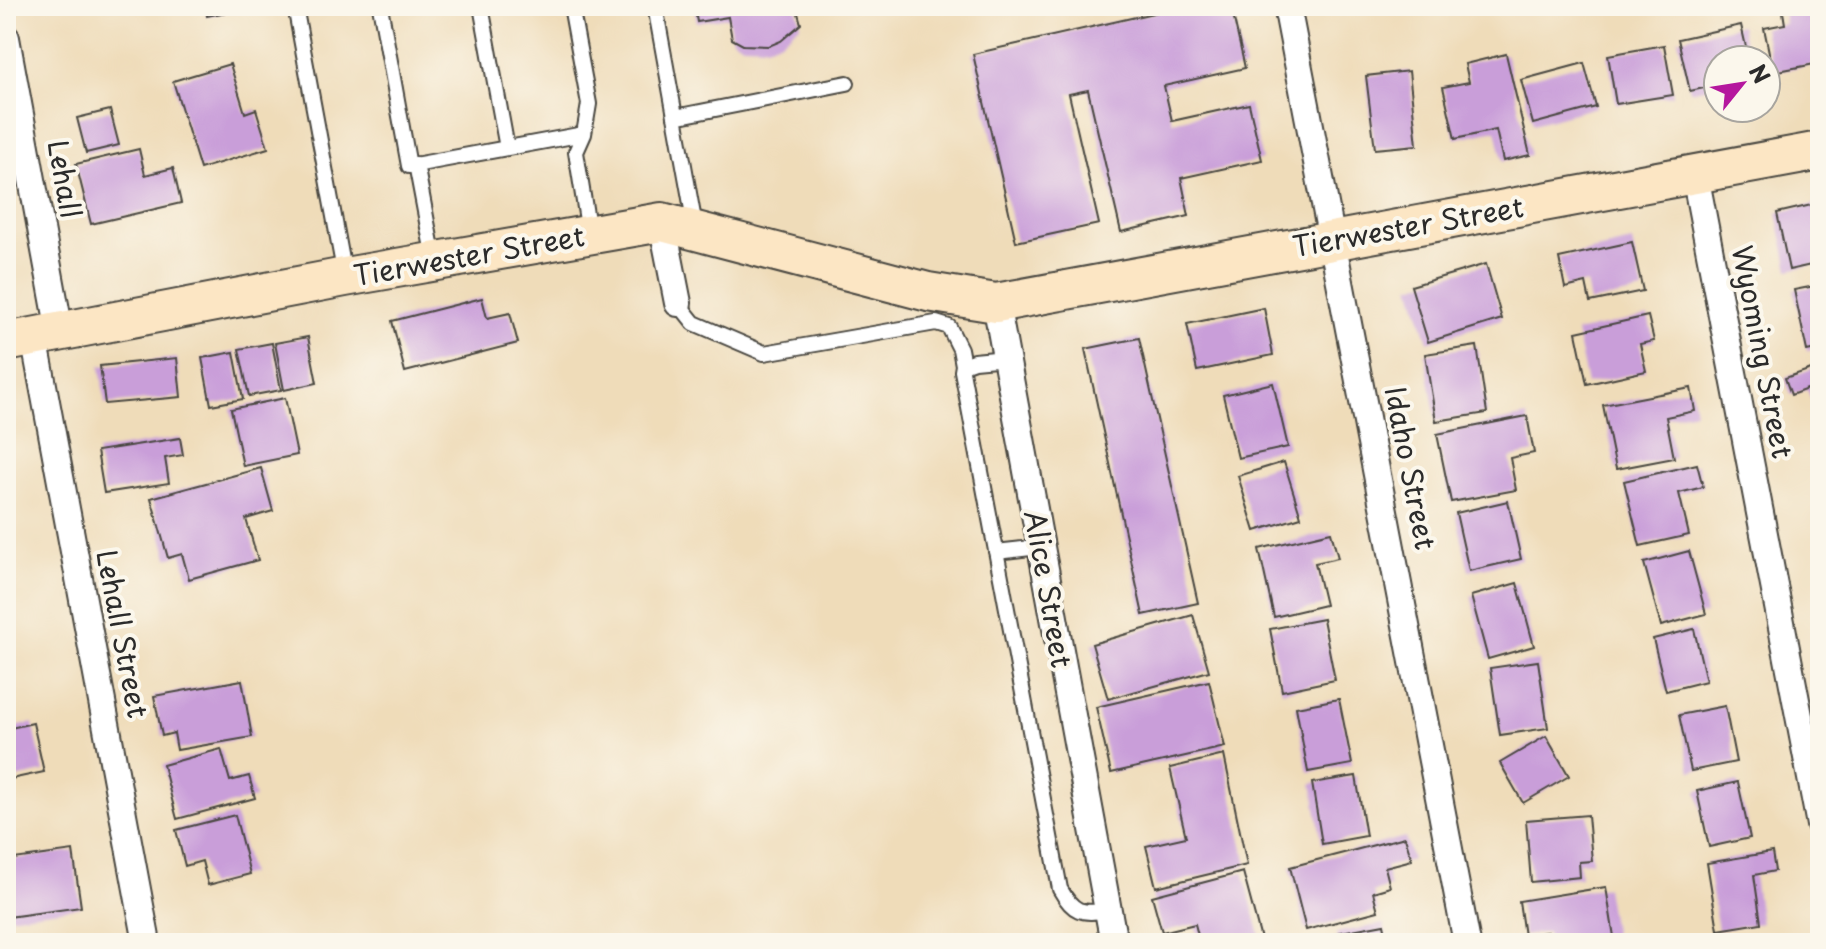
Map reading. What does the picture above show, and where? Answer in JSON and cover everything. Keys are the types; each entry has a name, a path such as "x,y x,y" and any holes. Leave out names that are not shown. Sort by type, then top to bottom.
{"street":[{"name":"Idaho Street","path":"1287,6 1467,943"},
{"name":"Lehall","path":"6,38 33,337"},
{"name":"Tierwester Street","path":"33,337 434,261 589,235 679,226 928,292 996,303 1820,151"},
{"name":"Wyoming Street","path":"1695,175 1820,825"},
{"path":"678,303 679,226"},
{"name":"Alice Street","path":"996,303 1114,943"},
{"name":"Lehall Street","path":"33,337 147,943"}],"lane":[{"path":"295,6 345,277"},
{"path":"380,6 409,166 584,134"},
{"path":"481,6 507,148"},
{"path":"571,6 589,104 584,134 576,152 589,235"},
{"path":"655,6 675,117 679,226"},
{"path":"675,117 847,83"},
{"path":"416,164 434,261"},
{"path":"678,303 694,323 764,353 936,323 949,327 960,349 1060,889 1069,905 1079,911 1108,911"},
{"path":"963,365 1006,358"},
{"path":"996,552 1040,547"}],"building":[{"path":"205,6 250,6 250,7 207,16"},
{"path":"694,6 796,6 801,24 781,41 769,46 743,45 732,39 728,17 697,22"},
{"path":"1184,6 1231,6 1245,68 1164,86 1172,121 1249,104 1262,160 1181,178 1189,216 1121,232 1088,90 1069,94 1099,224 1016,242 973,54"},
{"path":"1782,6 1820,6 1820,63 1782,70 1782,44 1767,44 1764,28 1785,24"},
{"path":"1741,25 1745,44 1702,44 1702,88 1690,91 1678,39"},
{"path":"1664,45 1673,95 1616,104 1608,55"},
{"path":"1506,54 1530,155 1503,161 1496,130 1455,139 1443,87 1469,82 1465,64"},
{"path":"1584,63 1596,107 1533,124 1521,80"},
{"path":"230,64 245,113 256,109 268,148 200,169 173,81"},
{"path":"1409,71 1417,145 1375,149 1366,76"},
{"path":"110,110 119,145 86,153 77,118"},
{"path":"139,149 145,175 173,168 181,203 91,224 76,164"},
{"path":"1820,203 1820,263 1789,270 1777,213"},
{"path":"1632,242 1643,291 1590,302 1586,283 1565,288 1559,258"},
{"path":"1486,264 1502,319 1428,342 1411,286"},
{"path":"1820,285 1820,348 1807,351 1794,290"},
{"path":"482,298 487,318 510,313 518,343 405,372 392,321"},
{"path":"1264,308 1273,355 1197,371 1187,324"},
{"path":"1648,316 1654,341 1640,344 1646,371 1587,384 1576,332"},
{"path":"308,337 317,383 284,390 275,343"},
{"path":"1139,338 1198,603 1143,615 1085,349"},
{"path":"272,343 281,390 249,396 239,349"},
{"path":"1477,346 1487,413 1436,421 1425,354"},
{"path":"234,352 243,399 211,405 202,358"},
{"path":"177,358 181,397 105,404 100,366"},
{"path":"1820,366 1820,423 1807,389 1791,395 1785,378"},
{"path":"1273,383 1288,447 1238,458 1223,395"},
{"path":"1691,388 1695,411 1666,417 1674,458 1616,469 1603,405"},
{"path":"285,398 297,455 243,466 231,409"},
{"path":"1527,416 1534,453 1510,458 1516,490 1451,502 1437,434"},
{"path":"180,438 183,455 165,458 169,483 104,493 97,451"},
{"path":"1284,462 1301,517 1255,531 1238,476"},
{"path":"1697,464 1703,487 1679,493 1689,535 1640,546 1624,481"},
{"path":"261,468 273,511 246,519 258,560 189,579 182,554 168,558 151,498"},
{"path":"1508,501 1521,559 1469,571 1456,513"},
{"path":"1331,532 1338,558 1315,563 1325,605 1274,617 1259,549"},
{"path":"1689,551 1706,614 1661,626 1644,563"},
{"path":"1517,583 1534,646 1488,659 1471,596"},
{"path":"1193,615 1209,671 1108,699 1092,644"},
{"path":"1323,619 1335,680 1282,691 1270,629"},
{"path":"1694,629 1706,681 1666,691 1653,639"},
{"path":"1538,661 1548,728 1500,735 1490,668"},
{"path":"242,680 252,737 177,750 174,733 162,736 154,696"},
{"path":"1209,681 1225,747 1111,773 1096,707"},
{"path":"1339,699 1352,764 1308,772 1296,707"},
{"path":"1725,706 1736,762 1691,771 1679,715"},
{"path":"33,723 44,772 6,780 6,729"},
{"path":"1546,736 1569,776 1523,803 1500,763"},
{"path":"221,749 230,781 249,776 255,798 177,819 163,765"},
{"path":"1224,755 1247,865 1156,887 1146,846 1186,837 1170,768"},
{"path":"1356,776 1366,836 1322,844 1312,783"},
{"path":"1738,782 1750,838 1709,847 1697,791"},
{"path":"235,815 250,874 208,885 202,861 185,866 176,830"},
{"path":"1588,815 1592,861 1579,862 1580,877 1531,882 1526,820"},
{"path":"1405,837 1412,860 1385,867 1390,887 1373,892 1378,911 1306,930 1290,867"},
{"path":"73,851 81,907 8,917 6,860"},
{"path":"1772,852 1775,871 1754,875 1761,923 1718,930 1707,863"},
{"path":"1243,872 1262,943 1200,943 1195,924 1162,932 1152,896"},
{"path":"1606,887 1615,943 1549,943 1547,932 1524,936 1519,901"},
{"path":"1384,924 1388,943 1338,943 1336,933"}]}
